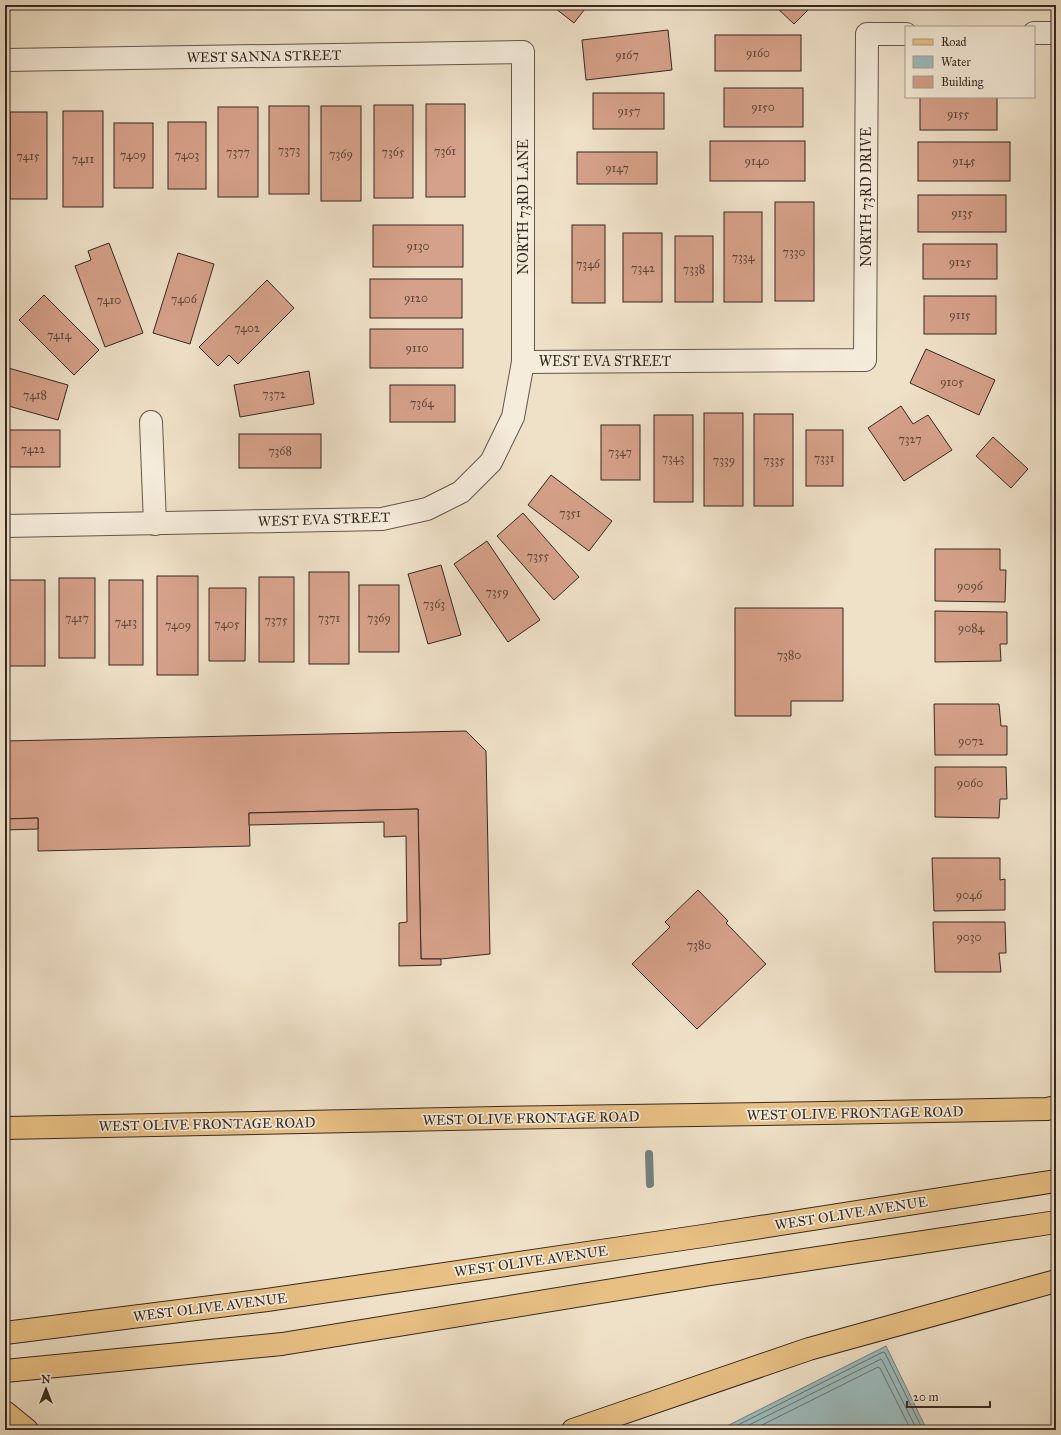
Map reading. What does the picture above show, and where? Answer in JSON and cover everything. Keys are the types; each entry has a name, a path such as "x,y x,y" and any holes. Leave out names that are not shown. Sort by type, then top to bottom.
{"main road":[{"name":"WEST OLIVE FRONTAGE ROAD","path":"5,1128 498,1118 966,1111 1047,1109 1056,1107"},
{"name":"WEST OLIVE AVENUE","path":"5,1332 267,1300 703,1236 1056,1181"},
{"path":"5,1371 282,1344 711,1274 1056,1222"},
{"path":"573,1430 809,1349 1056,1281"},
{"path":"5,1412 27,1430"}],"street":[{"path":"1035,33 1056,33"},
{"name":"NORTH 73RD DRIVE","path":"865,360 867,34 905,34"},
{"name":"WEST SANNA STREET","path":"5,60 523,52"},
{"name":"NORTH 73RD LANE","path":"523,52 523,362"},
{"name":"WEST EVA STREET","path":"5,526 382,519 427,509 461,492 491,462 513,417 523,362 865,360"},
{"path":"151,422 155,524"}],"water":[{"path":"886,1346 927,1430 719,1430"}],"building":[{"path":"551,5 588,5 574,23"},
{"path":"774,5 813,5 794,24"},
{"path":"668,30 672,70 586,80 582,40"},
{"path":"715,35 801,35 801,71 715,71"},
{"path":"724,88 803,88 803,127 724,127"},
{"path":"593,93 664,93 664,129 593,129"},
{"path":"920,98 997,98 997,130 920,130"},
{"path":"426,104 465,104 465,197 426,197"},
{"path":"374,105 413,105 413,198 374,198"},
{"path":"269,106 309,106 309,194 269,194"},
{"path":"321,106 361,106 361,201 321,201"},
{"path":"218,107 258,107 258,197 218,197"},
{"path":"63,111 103,111 103,207 63,207"},
{"path":"10,112 47,112 47,199 10,199"},
{"path":"168,122 206,122 206,189 168,189"},
{"path":"114,123 153,123 153,188 114,188"},
{"path":"710,141 805,141 805,181 710,181"},
{"path":"918,142 1010,142 1010,181 918,181"},
{"path":"577,152 657,152 657,184 577,184"},
{"path":"918,195 1006,195 1006,232 918,232"},
{"path":"775,202 814,202 814,301 775,301"},
{"path":"724,212 762,212 762,302 724,302"},
{"path":"373,225 463,225 463,267 373,267"},
{"path":"572,225 605,225 605,303 572,303"},
{"path":"623,233 662,233 662,302 623,302"},
{"path":"675,236 713,236 713,302 675,302"},
{"path":"109,243 143,333 105,347 75,266 91,260 88,251"},
{"path":"923,244 997,244 997,279 923,279"},
{"path":"178,253 214,264 190,344 153,333"},
{"path":"370,279 462,279 462,318 370,318"},
{"path":"267,280 294,308 238,364 229,355 218,366 199,347"},
{"path":"44,295 99,350 74,375 19,320"},
{"path":"924,296 996,296 996,334 924,334"},
{"path":"370,329 463,329 463,368 370,368"},
{"path":"926,349 995,380 979,415 910,383"},
{"path":"5,367 68,385 58,420 5,405"},
{"path":"309,371 314,404 240,417 234,385"},
{"path":"390,385 455,385 455,422 390,422"},
{"path":"901,406 913,424 928,415 952,450 904,481 868,428"},
{"path":"704,413 743,413 743,506 704,506"},
{"path":"754,414 793,414 793,506 754,506"},
{"path":"654,415 693,415 693,502 654,502"},
{"path":"601,425 640,425 640,480 601,480"},
{"path":"5,430 60,430 60,467 5,467"},
{"path":"806,430 843,430 843,486 806,486"},
{"path":"239,434 321,434 321,468 239,468"},
{"path":"993,437 1028,469 1011,488 976,456"},
{"path":"551,475 612,521 589,551 528,505"},
{"path":"523,513 579,577 554,600 497,536"},
{"path":"487,541 540,620 508,642 454,564"},
{"path":"935,549 1000,549 1000,570 1006,570 1005,602 935,601"},
{"path":"441,565 461,635 428,644 408,574"},
{"path":"309,572 349,572 349,664 309,664"},
{"path":"157,576 198,576 198,675 157,675"},
{"path":"259,577 294,577 294,662 259,662"},
{"path":"59,578 95,578 95,658 59,658"},
{"path":"5,580 45,580 45,666 5,666"},
{"path":"109,580 143,580 143,665 109,665"},
{"path":"359,585 399,585 399,652 359,652"},
{"path":"209,588 246,588 245,661 209,661"},
{"path":"735,608 843,608 843,701 791,701 791,716 735,716"},
{"path":"935,611 1007,612 1007,644 1000,644 1001,661 935,662"},
{"path":"934,704 999,704 1001,726 1007,726 1007,755 935,755"},
{"path":"466,731 486,751 490,954 441,959 421,959 418,809 249,813 250,846 38,851 38,818 5,819 5,741"},
{"path":"935,767 1006,767 1007,799 1000,799 999,818 935,817"},
{"path":"418,809 421,959 441,959 441,965 399,966 399,923 407,922 406,836 384,837 384,822 249,825 249,813"},
{"path":"38,818 38,829 5,830 5,819"},
{"path":"932,858 1000,858 1000,880 1005,879 1005,910 934,911"},
{"path":"698,890 728,921 726,923 766,964 697,1029 632,964 670,927 665,922"},
{"path":"933,922 1005,922 1006,953 999,953 1001,972 935,972"}],"waterway":[{"path":"649,1154 650,1184"}]}
